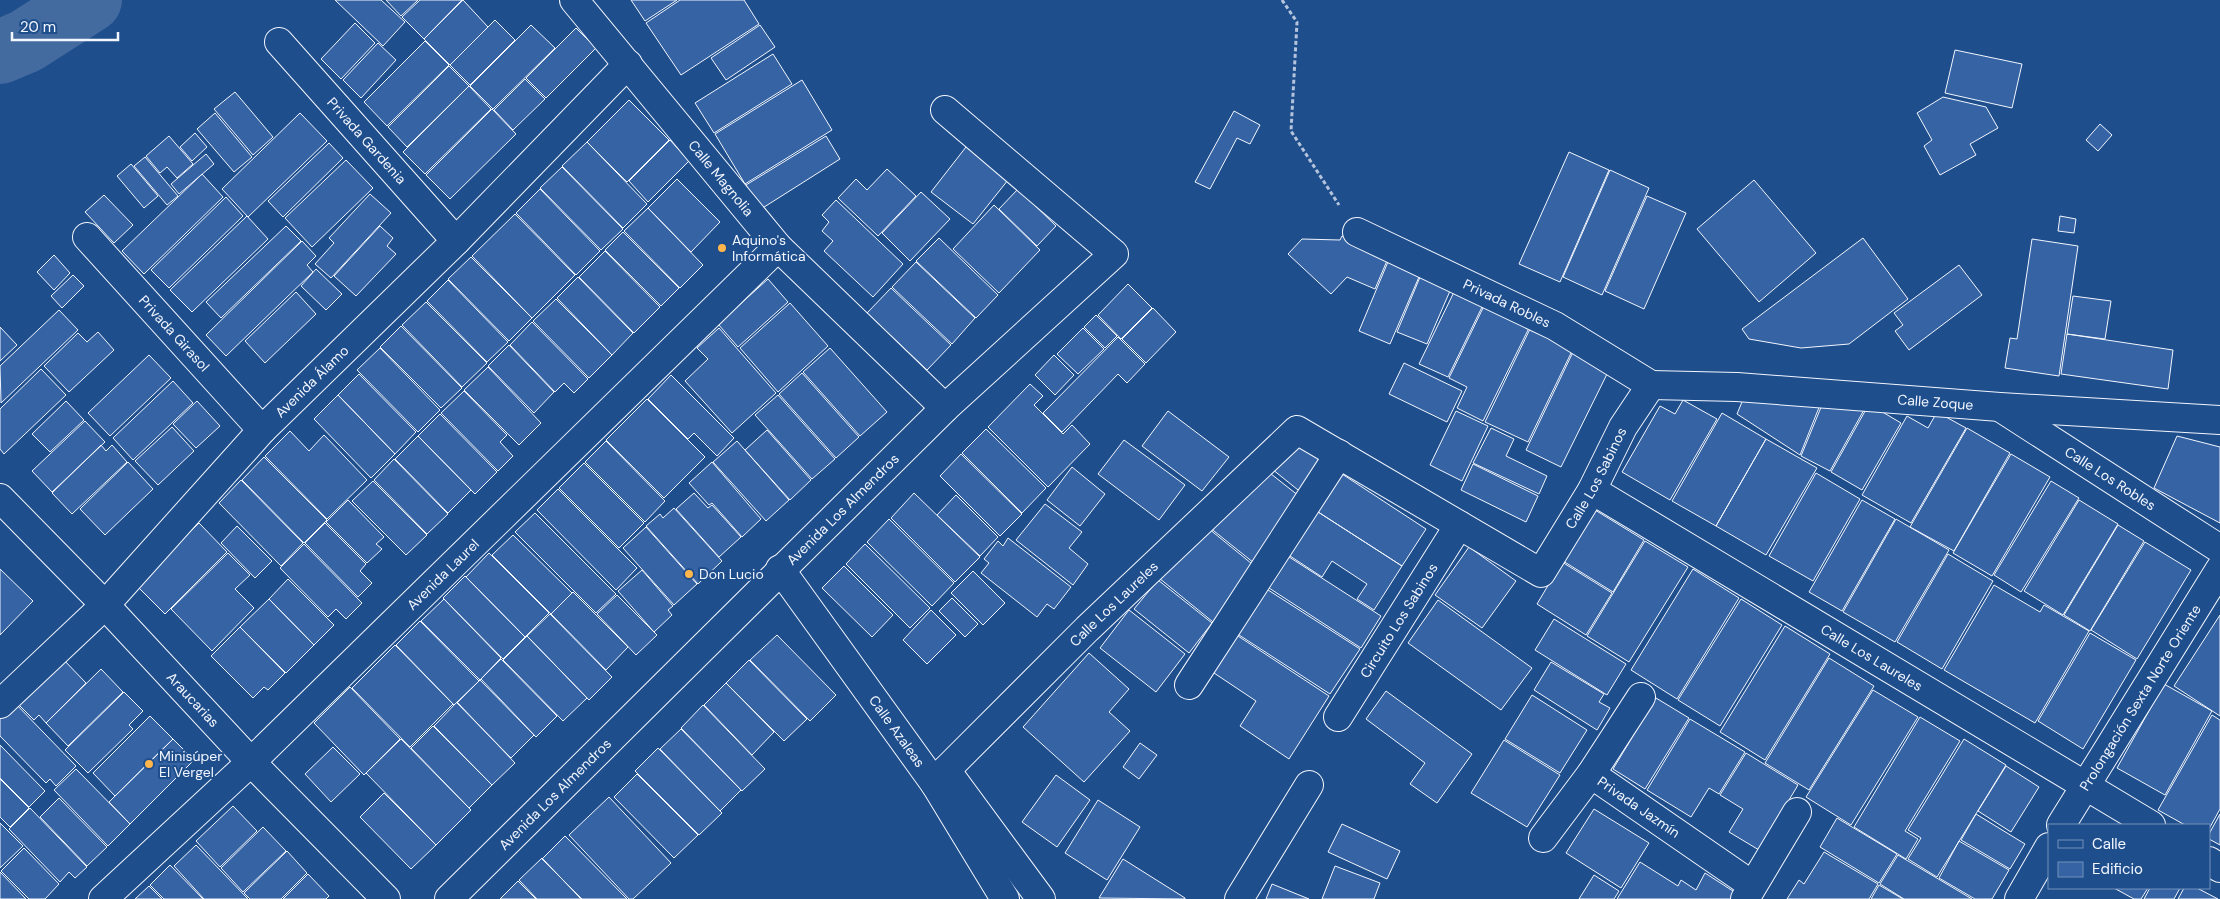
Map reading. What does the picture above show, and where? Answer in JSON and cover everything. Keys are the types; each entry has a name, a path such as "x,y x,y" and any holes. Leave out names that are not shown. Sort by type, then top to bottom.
{"street":[{"name":"Calle Magnolia","path":"574,0 778,247 945,408"},
{"name":"Privada Gardenia","path":"279,42 456,241"},
{"name":"Avenida Álamo","path":"0,704 105,605 262,430 456,241 628,64"},
{"name":"Avenida Los Almendros","path":"449,899 780,569 945,408 1114,254 945,110"},
{"name":"Privada Robles","path":"1357,232 1555,326 1651,385"},
{"name":"Privada Girasol","path":"87,237 262,430"},
{"name":"Avenida Laurel","path":"104,899 251,762 778,247"},
{"name":"Calle Zoque","path":"1651,385 1737,387 2000,407 2220,420"},
{"name":"Calle Los Sabinos","path":"1459,525 1541,573 1592,490 1624,428 1651,385"},
{"name":"Calle Los Robles","path":"2000,407 2220,549"},
{"name":"Calle Los Laureles","path":"941,777 1087,629 1297,430 1339,454"},
{"path":"1189,684 1339,454 1459,525"},
{"name":"Calle Los Laureles","path":"1592,490 2149,824"},
{"name":"Araucarias","path":"0,498 105,605 251,762 386,899"},
{"name":"Circuito Los Sabinos","path":"1338,717 1459,525"},
{"name":"Calle Azaleas","path":"780,569 941,777 1005,899"},
{"name":"Prolongación Sexta Norte Oriente","path":"2063,824 2085,784 2220,569"},
{"path":"1591,774 1641,697"},
{"name":"Privada Jazmín","path":"1543,838 1591,774 1748,892"},
{"path":"941,777 1041,899"},
{"path":"1239,899 1309,785"},
{"path":"1748,892 1797,812"},
{"path":"2019,899 2048,849"}],"path":[{"path":"1282,0 1297,22 1291,131 1357,232"}],"building":[{"path":"335,0 381,0 405,22 383,46"},
{"path":"386,0 418,0 401,16"},
{"path":"420,0 462,0 424,39 402,17"},
{"path":"463,0 488,27 450,65 424,39"},
{"path":"631,0 677,0 645,21"},
{"path":"680,0 744,0 759,24 681,75 646,23"},
{"path":"495,20 515,40 470,85 450,65"},
{"path":"355,23 375,43 341,79 321,59"},
{"path":"531,25 555,48 493,109 470,86"},
{"path":"760,25 775,47 726,80 711,58"},
{"path":"576,28 596,48 546,98 526,78"},
{"path":"425,41 449,65 387,126 364,102"},
{"path":"378,43 396,60 361,98 343,80"},
{"path":"1955,50 2022,64 2012,108 1945,93"},
{"path":"773,54 792,84 714,133 695,103"},
{"path":"449,66 469,86 407,147 388,127"},
{"path":"525,79 545,99 513,130 494,110"},
{"path":"802,80 832,130 745,184 715,134"},
{"path":"469,86 491,109 425,174 403,152"},
{"path":"235,92 273,137 253,155 214,109"},
{"path":"1943,97 1986,107 1998,128 1970,144 1976,155 1940,175 1924,146 1932,140 1917,113"},
{"path":"629,100 669,140 627,182 587,142"},
{"path":"492,109 516,134 450,199 426,175"},
{"path":"1234,111 1260,125 1250,144 1237,138 1210,189 1195,182"},
{"path":"215,113 252,157 234,172 197,129"},
{"path":"300,113 327,141 248,217 222,189"},
{"path":"2100,124 2112,135 2098,151 2086,140"},
{"path":"195,133 207,147 192,161 180,147"},
{"path":"169,136 193,164 177,178 167,167 160,173 146,156"},
{"path":"826,136 840,159 761,209 746,185"},
{"path":"670,140 689,161 648,202 629,181"},
{"path":"587,142 647,204 623,228 562,166"},
{"path":"329,143 343,158 283,217 268,201"},
{"path":"966,147 1008,180 973,224 931,192"},
{"path":"1569,152 1609,170 1560,282 1519,264"},
{"path":"206,154 214,164 179,194 171,184"},
{"path":"145,157 178,196 167,205 134,166"},
{"path":"346,160 373,188 312,247 285,218"},
{"path":"131,164 158,196 144,208 117,176"},
{"path":"562,167 623,229 601,250 540,188"},
{"path":"887,169 916,196 878,236 838,198 856,179 867,190"},
{"path":"1610,170 1649,188 1602,295 1563,277"},
{"path":"202,174 223,197 144,274 122,251"},
{"path":"677,179 720,222 691,252 648,208"},
{"path":"1754,180 1816,253 1759,302 1697,229"},
{"path":"540,189 600,251 576,275 516,213"},
{"path":"1018,189 1056,226 1037,246 999,209"},
{"path":"921,192 950,219 910,261 882,233"},
{"path":"370,194 391,213 331,278 315,264 334,243 329,238"},
{"path":"104,195 133,225 114,243 85,212"},
{"path":"1647,196 1686,213 1644,309 1605,291"},
{"path":"226,197 243,216 169,288 151,270"},
{"path":"836,200 903,264 873,297 824,251 833,241 822,231 829,222 822,215"},
{"path":"994,205 1040,250 999,293 953,249"},
{"path":"648,208 703,265 680,288 624,231"},
{"path":"515,214 575,275 532,318 472,256"},
{"path":"247,216 268,239 192,312 170,290"},
{"path":"2060,216 2076,219 2074,233 2058,231"},
{"path":"286,226 301,241 221,318 206,302"},
{"path":"380,226 393,238 387,246 396,254 356,296 334,276"},
{"path":"623,232 679,288 661,306 605,250"},
{"path":"1342,236 1389,256 1375,289 1347,277 1331,294 1288,254 1302,239 1340,240"},
{"path":"939,238 998,295 976,318 916,261"},
{"path":"1863,238 1908,299 1849,344 1801,348 1749,339 1742,329"},
{"path":"2032,239 2078,246 2059,376 2005,368 2010,338 2017,339"},
{"path":"302,241 316,256 307,265 313,272 226,356 206,335"},
{"path":"605,251 660,307 634,333 579,277"},
{"path":"54,255 70,273 54,290 37,272"},
{"path":"471,257 532,318 509,341 448,279"},
{"path":"1390,257 1422,270 1390,344 1359,331"},
{"path":"916,262 975,318 952,344 892,287"},
{"path":"1959,265 1982,295 1909,350 1895,331 1903,325 1894,313"},
{"path":"316,269 342,294 326,310 301,286"},
{"path":"1423,270 1453,284 1427,344 1397,332"},
{"path":"73,275 84,286 62,308 51,296"},
{"path":"578,277 633,333 612,355 557,298"},
{"path":"768,279 788,302 738,347 718,324"},
{"path":"448,280 508,342 487,362 427,301"},
{"path":"1128,284 1152,308 1121,339 1098,315"},
{"path":"891,288 951,345 927,370 867,313"},
{"path":"296,292 316,314 265,363 245,341"},
{"path":"1454,292 1483,305 1448,377 1419,364"},
{"path":"2073,296 2111,301 2105,339 2067,334"},
{"path":"556,299 612,355 589,378 533,321"},
{"path":"426,302 487,363 462,387 402,325"},
{"path":"790,303 828,346 778,392 740,348"},
{"path":"1484,306 1529,328 1483,421 1457,408 1467,387 1449,378"},
{"path":"1153,308 1176,332 1146,363 1122,339"},
{"path":"59,310 78,330 1,403 0,366"},
{"path":"1096,315 1117,336 1105,348 1084,327"},
{"path":"532,322 588,379 574,393 564,383 555,392 510,345"},
{"path":"401,326 462,388 441,408 380,347"},
{"path":"0,327 17,345 0,361"},
{"path":"719,328 776,393 732,433 685,381 708,359 697,348"},
{"path":"1083,328 1104,349 1078,374 1057,354"},
{"path":"1530,329 1573,349 1528,442 1485,422"},
{"path":"98,332 114,350 69,392 44,366 78,333 87,342"},
{"path":"2067,334 2173,350 2168,389 2061,374"},
{"path":"1118,337 1145,364 1127,383 1118,374 1062,432 1043,413"},
{"path":"509,345 554,392 534,413 488,366"},
{"path":"380,348 440,410 418,432 357,370"},
{"path":"830,348 887,412 860,436 803,372"},
{"path":"1574,350 1610,368 1561,467 1526,450"},
{"path":"149,355 171,378 110,436 88,413"},
{"path":"1054,355 1074,375 1055,395 1035,375"},
{"path":"1404,363 1462,391 1447,422 1389,394"},
{"path":"488,367 541,423 519,445 464,390"},
{"path":"41,369 66,395 4,454 0,449 0,409"},
{"path":"802,373 859,437 836,458 779,394"},
{"path":"359,374 416,432 395,454 338,395"},
{"path":"671,375 734,438 717,456 694,433 688,439 648,399"},
{"path":"173,381 193,403 133,460 113,438"},
{"path":"1030,384 1043,396 1034,405 1063,434 1072,425 1090,444 1048,487 988,427"},
{"path":"464,391 507,435 500,442 513,456 498,471 441,413"},
{"path":"338,395 395,454 371,478 314,419"},
{"path":"778,395 835,459 812,479 755,415"},
{"path":"1744,397 1822,400 1800,455 1737,414"},
{"path":"647,399 705,457 664,498 606,440"},
{"path":"1683,400 1717,419 1670,500 1622,472 1660,406 1675,414"},
{"path":"1824,400 1865,408 1830,471 1801,456"},
{"path":"66,401 84,420 50,452 32,434"},
{"path":"197,401 220,426 196,448 173,424"},
{"path":"1869,404 1901,423 1862,490 1831,472"},
{"path":"1168,411 1229,457 1202,491 1142,446"},
{"path":"1456,411 1488,426 1462,481 1430,465"},
{"path":"1937,412 1966,428 1911,523 1862,495 1907,416 1928,428"},
{"path":"1722,413 1766,439 1716,526 1672,501"},
{"path":"440,414 497,472 475,494 418,436"},
{"path":"85,421 105,442 52,492 32,471"},
{"path":"172,427 194,451 158,485 135,461"},
{"path":"1491,428 1514,439 1506,456 1547,476 1539,494 1473,463"},
{"path":"1967,428 2010,453 1954,551 1910,527"},
{"path":"986,429 1046,488 1022,513 962,453"},
{"path":"767,430 811,480 790,500 745,450"},
{"path":"290,431 309,451 324,435 367,480 327,519 265,456"},
{"path":"418,436 471,490 448,513 395,459"},
{"path":"2177,436 2220,447 2220,523 2154,488"},
{"path":"1295,439 1327,464 1303,494 1272,469"},
{"path":"1766,439 1817,468 1766,555 1716,526"},
{"path":"1124,440 1185,485 1159,520 1098,474"},
{"path":"606,441 665,501 645,522 585,462"},
{"path":"737,441 789,500 766,521 713,462"},
{"path":"101,445 106,451 112,445 127,462 72,514 52,493"},
{"path":"961,454 1022,514 1000,536 940,476"},
{"path":"2011,454 2050,477 1992,576 1953,553"},
{"path":"264,457 327,520 304,543 242,480"},
{"path":"394,459 448,514 427,534 374,480"},
{"path":"128,462 153,489 105,535 80,509"},
{"path":"712,462 761,519 742,537 712,503 709,505 689,483"},
{"path":"584,463 644,523 619,548 559,488"},
{"path":"1473,464 1538,496 1526,522 1461,490"},
{"path":"1072,467 1105,494 1080,526 1047,500"},
{"path":"1266,470 1304,500 1254,563 1204,523"},
{"path":"1339,472 1426,529 1402,566 1315,510"},
{"path":"1816,473 1860,499 1813,581 1769,556"},
{"path":"241,480 303,543 281,566 219,503"},
{"path":"373,481 427,535 406,555 352,501"},
{"path":"2051,481 2079,498 2021,592 1994,575"},
{"path":"558,489 637,568 616,590 537,510"},
{"path":"694,493 708,508 712,505 741,537 719,557 676,509"},
{"path":"914,493 980,557 955,582 891,518"},
{"path":"956,495 998,537 980,556 937,515"},
{"path":"348,500 384,537 376,544 382,549 367,563 326,522"},
{"path":"1862,500 1895,519 1842,611 1809,592"},
{"path":"2079,500 2118,524 2063,615 2024,591"},
{"path":"1045,504 1082,532 1069,548 1088,564 1073,585 1016,540"},
{"path":"674,508 722,561 698,584 646,526 660,514 663,518"},
{"path":"1315,510 1402,566 1374,610 1357,599 1367,584 1332,561 1322,577 1287,554"},
{"path":"1595,510 1644,540 1613,592 1563,561"},
{"path":"535,513 616,594 596,613 515,532"},
{"path":"889,519 954,583 932,606 867,542"},
{"path":"1896,519 1949,550 1895,642 1843,612"},
{"path":"199,523 227,552 165,614 136,585"},
{"path":"325,523 366,564 360,571 372,583 358,597 305,543"},
{"path":"1203,524 1257,568 1213,622 1159,578"},
{"path":"2118,525 2144,541 2090,631 2064,615"},
{"path":"237,526 272,561 255,578 221,543"},
{"path":"646,527 697,584 674,605 623,548"},
{"path":"513,535 572,593 551,614 492,555"},
{"path":"1008,538 1071,587 1054,609 1047,604 1037,617 981,573 989,563 984,559 998,541 1003,546"},
{"path":"1645,541 1688,567 1629,662 1587,636"},
{"path":"2145,542 2191,570 2137,659 2091,630"},
{"path":"304,544 362,603 346,619 336,609 328,617 280,568"},
{"path":"865,544 930,608 910,628 846,564"},
{"path":"1469,547 1516,581 1482,628 1435,595"},
{"path":"228,553 250,575 235,589 254,608 212,651 171,609"},
{"path":"489,553 549,613 525,637 466,577"},
{"path":"1948,554 1993,581 1942,669 1897,642"},
{"path":"1286,555 1381,616 1361,648 1266,586"},
{"path":"1562,562 1612,593 1586,635 1537,604"},
{"path":"844,566 893,615 872,637 822,588"},
{"path":"0,569 33,601 0,635"},
{"path":"1693,569 1739,598 1677,699 1631,670"},
{"path":"642,570 673,606 668,610 672,615 654,632 618,591"},
{"path":"973,571 1005,603 983,625 951,593"},
{"path":"465,576 525,637 503,659 443,598"},
{"path":"288,579 334,625 314,645 269,599"},
{"path":"1158,580 1212,623 1189,653 1134,609"},
{"path":"1994,585 2040,612 2044,605 2089,631 2035,723 1944,670"},
{"path":"1265,588 1360,649 1330,694 1236,633"},
{"path":"573,592 628,647 606,670 551,614"},
{"path":"617,595 657,635 636,655 597,614"},
{"path":"952,598 978,624 965,637 939,611"},
{"path":"269,599 314,645 286,673 240,627"},
{"path":"444,599 501,658 480,680 421,621"},
{"path":"1741,599 1782,625 1720,726 1678,700"},
{"path":"1438,600 1532,668 1501,710 1408,643"},
{"path":"931,610 956,635 927,664 903,640"},
{"path":"1129,610 1185,654 1156,692 1100,648"},
{"path":"550,614 612,677 589,700 527,636"},
{"path":"2220,615 2220,716 2174,686"},
{"path":"1554,619 1626,664 1607,695 1535,650"},
{"path":"420,621 479,681 454,705 396,645"},
{"path":"1785,626 1830,654 1765,760 1720,732"},
{"path":"240,627 285,673 268,690 264,687 253,698 211,656"},
{"path":"2090,633 2136,660 2083,749 2038,721"},
{"path":"1235,634 1329,696 1289,759 1240,726 1256,701 1211,671"},
{"path":"777,635 836,695 810,721 750,660"},
{"path":"527,636 587,698 563,721 503,660"},
{"path":"395,645 453,704 410,747 352,688"},
{"path":"1089,653 1129,689 1109,712 1130,731 1084,782 1023,727"},
{"path":"62,658 86,683 46,723 39,715 34,720 17,703"},
{"path":"1829,658 1874,686 1809,790 1765,763"},
{"path":"501,659 557,716 536,737 481,679"},
{"path":"749,660 807,719 784,741 726,683"},
{"path":"1551,662 1604,694 1599,702 1610,708 1597,730 1534,690"},
{"path":"101,669 123,692 68,746 46,723"},
{"path":"480,680 534,735 511,758 457,703"},
{"path":"726,683 774,732 752,755 704,705"},
{"path":"2164,684 2212,711 2165,795 2117,768"},
{"path":"350,687 400,739 364,775 314,723"},
{"path":"1873,690 1918,717 1851,825 1806,797"},
{"path":"1386,691 1472,754 1437,803 1410,784 1425,763 1366,719"},
{"path":"124,692 143,711 129,725 133,729 88,773 65,750"},
{"path":"1532,695 1587,730 1560,773 1505,739"},
{"path":"1656,698 1689,718 1645,789 1613,769"},
{"path":"13,701 76,766 56,786 50,779 46,783 0,736 0,713"},
{"path":"457,702 515,763 492,785 434,726"},
{"path":"703,705 765,769 742,791 681,728"},
{"path":"2212,715 2220,720 2220,809 2210,827 2210,824 2183,824 2158,810"},
{"path":"150,716 173,739 115,796 93,773"},
{"path":"1920,717 1960,741 1905,831 1918,839 1906,859 1854,827"},
{"path":"1690,719 1745,752 1719,794 1709,788 1691,817 1647,790"},
{"path":"433,726 492,785 469,808 411,748"},
{"path":"681,729 741,790 720,811 660,749"},
{"path":"173,739 194,760 130,824 109,802"},
{"path":"401,739 471,810 436,845 366,773"},
{"path":"1964,739 2006,765 1937,877 1908,859 1921,838 1908,830"},
{"path":"1504,740 1560,775 1527,827 1471,793"},
{"path":"1140,743 1157,755 1139,779 1123,767"},
{"path":"0,745 45,791 29,807 0,778"},
{"path":"333,747 360,774 331,802 305,774"},
{"path":"658,748 722,813 699,835 635,771"},
{"path":"1746,753 1798,785 1759,850 1729,832 1743,809 1720,795"},
{"path":"2006,766 2039,787 2011,832 1978,811"},
{"path":"76,769 130,824 108,846 54,790"},
{"path":"637,774 698,835 674,858 614,797"},
{"path":"1056,775 1090,800 1057,847 1022,822"},
{"path":"0,779 29,808 10,827 0,817"},
{"path":"384,793 436,845 411,869 360,817"},
{"path":"609,797 671,863 633,899 629,899 569,835"},
{"path":"59,798 107,847 87,866 40,817"},
{"path":"1098,800 1140,827 1107,880 1065,853"},
{"path":"233,806 257,831 220,867 196,841"},
{"path":"30,808 87,867 75,878 69,872 60,882 9,829"},
{"path":"1594,809 1649,843 1621,888 1566,853"},
{"path":"1976,814 2025,844 2010,869 1961,840"},
{"path":"2220,814 2220,845 2210,840 2210,832"},
{"path":"1837,818 1897,854 1879,883 1820,847"},
{"path":"0,823 23,846 0,868"},
{"path":"1342,824 1400,851 1387,879 1328,852"},
{"path":"263,827 286,851 243,892 221,868"},
{"path":"565,836 627,899 582,899 542,859"},
{"path":"1959,841 2009,870 1992,899 1975,899 1939,878"},
{"path":"196,845 248,899 204,899 174,866"},
{"path":"24,848 59,884 45,899 29,899 1,871"},
{"path":"287,851 307,873 281,899 250,899 244,893"},
{"path":"1824,852 1878,884 1869,899 1787,899 1799,880 1804,884"},
{"path":"1898,855 1972,899 1904,899 1880,884"},
{"path":"542,858 581,899 537,899 519,880"},
{"path":"1123,859 1185,898 1185,899 1099,898"},
{"path":"1640,862 1678,886 1681,880 1696,890 1705,873 1736,893 1732,899 1617,899"},
{"path":"170,865 203,899 164,899 150,885"},
{"path":"1335,866 1380,883 1374,899 1322,899"},
{"path":"0,872 26,899 0,899"},
{"path":"308,874 329,896 326,899 283,899"},
{"path":"1594,875 1619,891 1614,899 1579,899"},
{"path":"518,881 536,899 500,899"},
{"path":"1272,884 1309,899 1266,899"},
{"path":"1879,885 1903,899 1871,899"},
{"path":"149,886 162,899 135,899"},
{"path":"2116,889 2147,889 2141,899 2134,899"},
{"path":"2149,889 2179,889 2174,899 2144,899"},
{"path":"2183,889 2199,889 2218,899 2178,899"}],"waterway":[{"path":"0,52 26,41 90,0"}],"place":[{"name":"Aquino's Informática","path":"722,248"},
{"name":"Don Lucio","path":"689,574"},
{"name":"Minisúper El Vergel","path":"149,764"}]}
